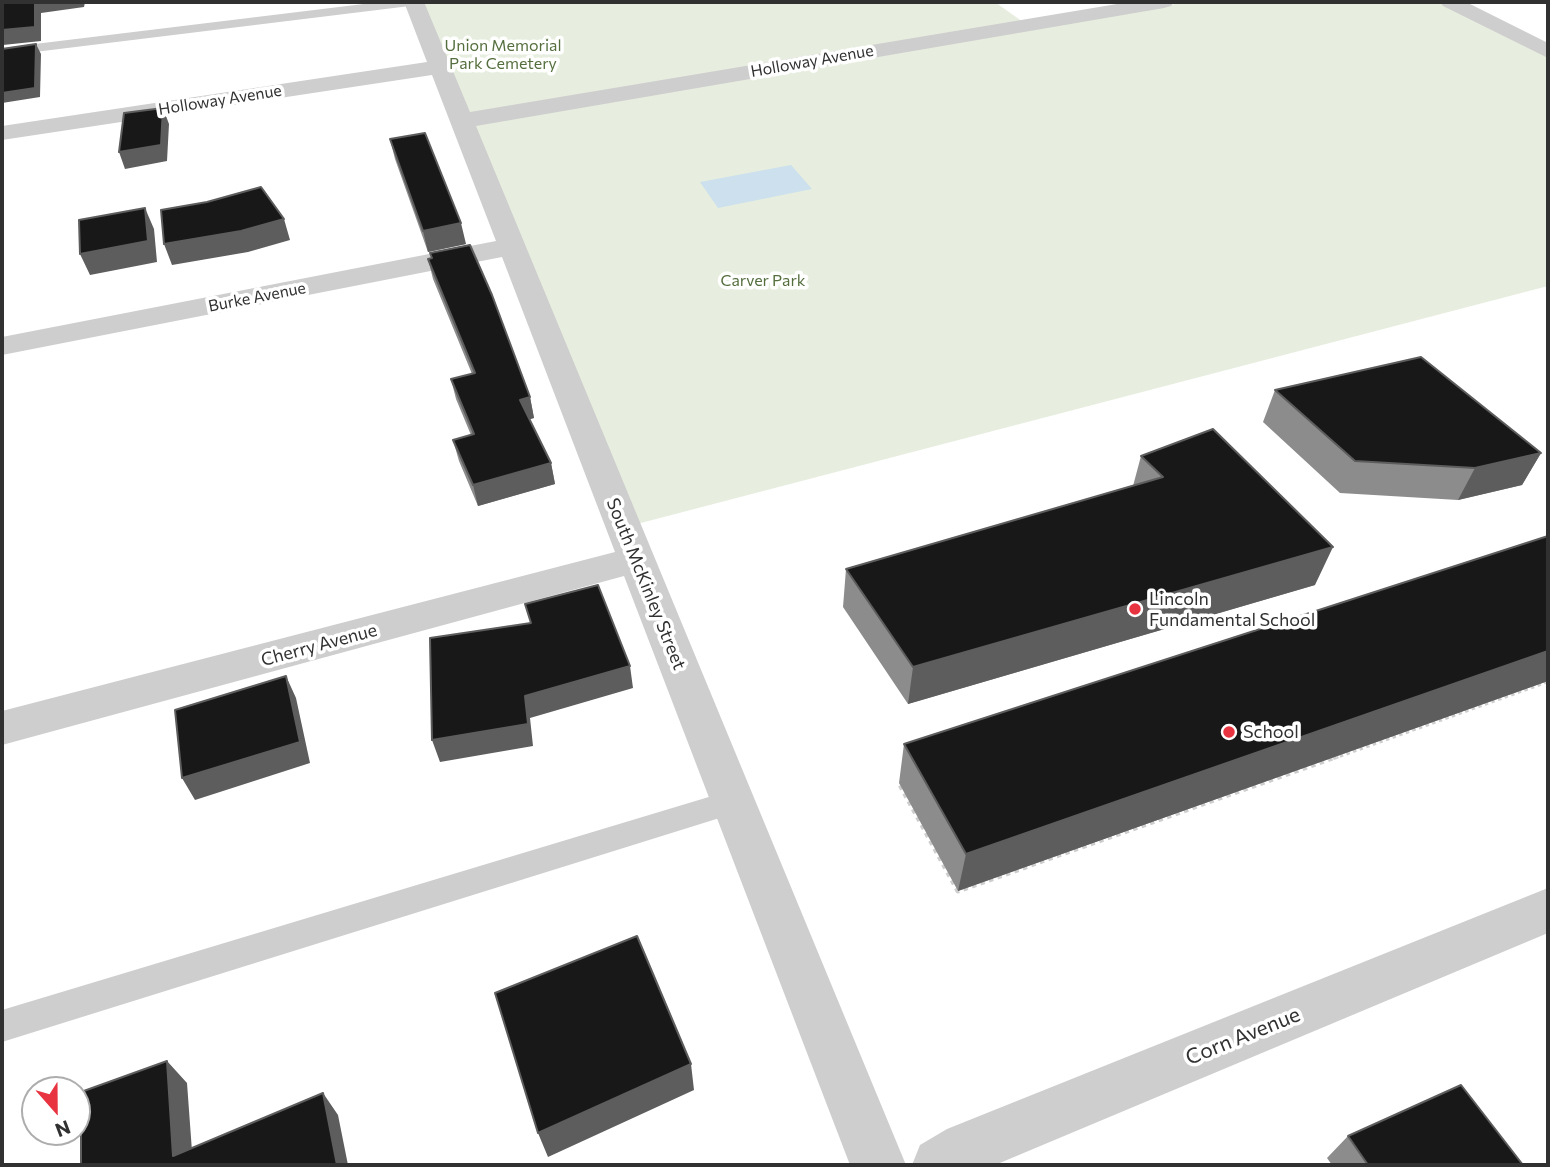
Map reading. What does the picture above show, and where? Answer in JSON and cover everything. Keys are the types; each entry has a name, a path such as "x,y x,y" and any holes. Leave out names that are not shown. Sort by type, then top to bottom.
{"street":[{"name":"South McKinley Street","path":"412,2 878,1165"},
{"name":"Holloway Avenue","path":"461,121 1129,4 1164,2"},
{"path":"1450,2 1546,48"},
{"name":"Holloway Avenue","path":"2,133 439,67"},
{"name":"Burke Avenue","path":"2,346 453,260 512,246"},
{"name":"Cherry Avenue","path":"2,728 562,581 636,559"},
{"name":"Corn Avenue","path":"940,1165 967,1149 1548,910"}],"lane":[{"path":"2,52 412,2"},
{"path":"2,1026 732,802"}],"path":[{"path":"912,779 899,783 958,891 1548,681"}],"green space":[{"name":"Union Memorial Park Cemetery","path":"423,2 995,2 1023,22 468,115"},
{"name":"Carver Park","path":"1187,2 1439,2 1548,56 1548,286 637,524 472,124"}],"water":[{"path":"791,165 812,189 718,208 700,182"}],"building":[{"path":"2,2 35,2 35,27 2,30"},
{"path":"36,44 35,88 2,93 2,49"},
{"path":"163,108 161,145 119,152 124,113"},
{"path":"425,133 461,223 423,231 390,139"},
{"path":"261,187 284,219 241,231 164,244 161,210 207,202"},
{"path":"145,208 148,241 80,254 79,220"},
{"path":"470,245 492,295 530,397 520,400 551,463 473,485 453,440 474,434 451,379 475,373 428,259 432,258 430,253"},
{"path":"1421,357 1541,453 1475,468 1355,461 1275,390"},
{"path":"1213,429 1333,547 913,667 846,569 1163,477 1141,456"},
{"name":"School","path":"1548,536 1548,651 966,854 904,744"},
{"path":"598,585 630,666 525,696 528,724 432,740 430,638 531,623 525,604"},
{"path":"286,676 300,742 182,778 175,710"},
{"path":"637,936 691,1064 538,1133 495,993"},
{"path":"167,1061 173,1156 323,1093 337,1165 81,1165 81,1146 91,1146 91,1088"},
{"path":"1461,1085 1523,1165 1368,1165 1348,1136"}],"place":[{"name":"Lincoln Fundamental School","path":"1135,609"},
{"name":"School","path":"1229,732"}]}
